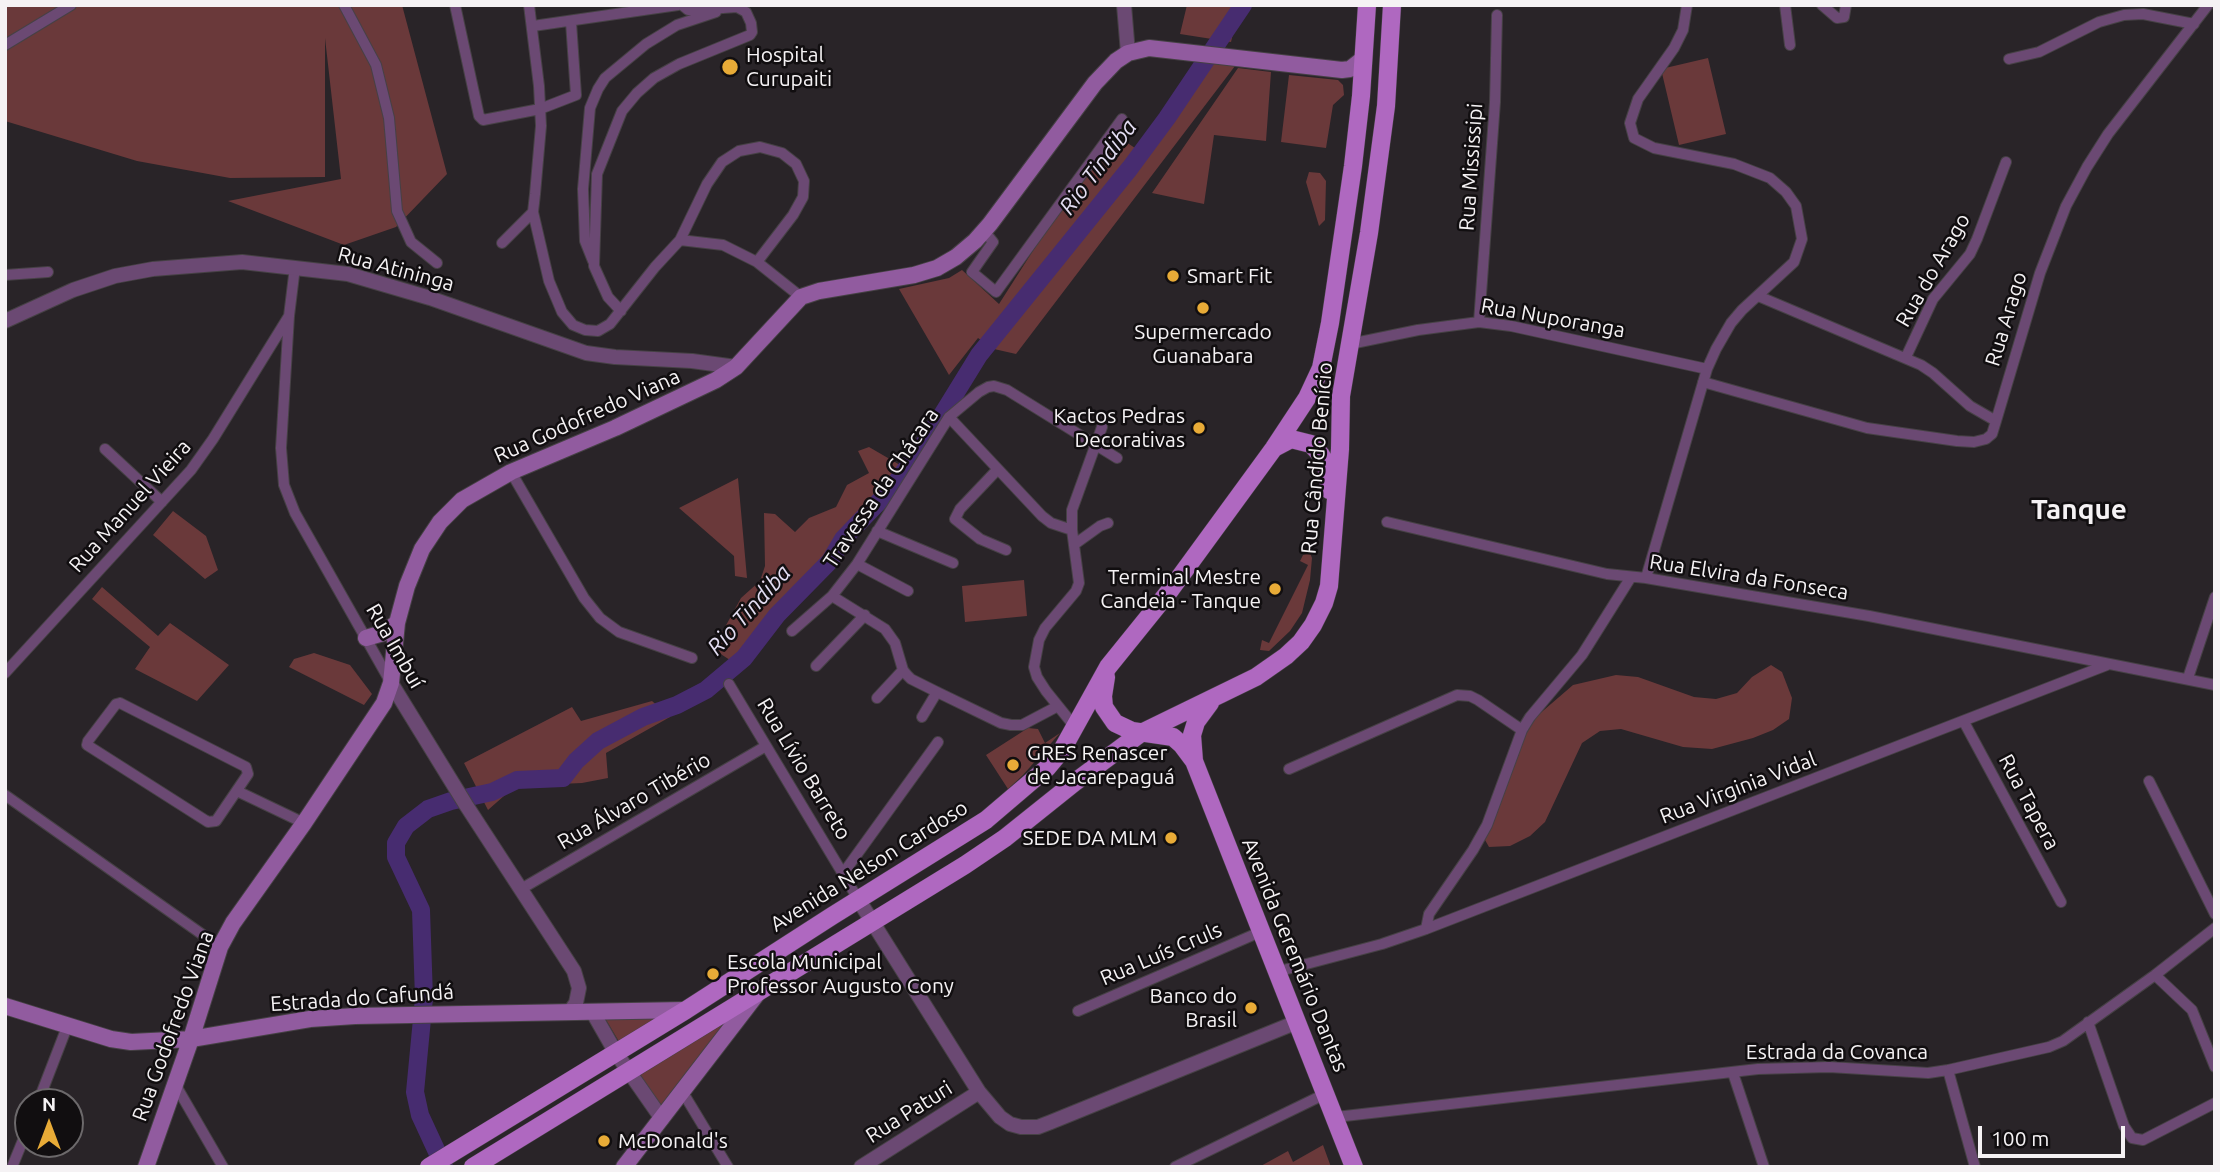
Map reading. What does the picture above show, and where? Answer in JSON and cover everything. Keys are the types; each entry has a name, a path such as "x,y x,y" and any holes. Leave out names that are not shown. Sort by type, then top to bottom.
{"main road":[{"name":"Rua Cândido Benício","path":"1108,667 1171,589 1274,448 1307,398 1321,368 1345,231 1362,87 1367,5"},
{"name":"Rua Cândido Benício","path":"1141,733 1256,677 1286,656 1313,625 1329,586 1341,396 1369,233 1387,106 1392,5"},
{"path":"801,297 819,291 914,275 937,268 956,257 981,235 1096,83 1116,61 1128,53 1149,48 1342,70 1350,69 1364,58"},
{"path":"1342,70 1362,87"},
{"name":"Rua Godofredo Viana","path":"146,1167 220,947 233,923 384,703 391,682 397,622 407,586 422,549 440,522 462,500 511,472 615,428 716,380 736,367 801,297"},
{"path":"1274,448 1283,442 1298,440 1311,444 1321,455 1326,464 1333,528"},
{"path":"366,638 383,633 397,622"},
{"name":"Avenida Nelson Cardoso","path":"437,1163 686,1010 1012,801 1062,750 1108,667"},
{"name":"Avenida Geremário Dantas","path":"1108,667 1103,696 1108,715 1118,725 1141,733 1173,737 1194,761 1354,1167"},
{"name":"Avenida Geremário Dantas","path":"1194,761 1192,735 1196,722 1209,704 1220,695"},
{"path":"473,1167 1005,838 1141,733"},
{"path":"624,1167 761,990"},
{"name":"Estrada do Cafundá","path":"5,1006 111,1040 131,1042 191,1039 310,1019 414,1013 686,1010"}],"street":[{"path":"5,45 71,5"},
{"path":"344,5 376,65 389,118 397,211 411,242 437,263"},
{"path":"455,5 479,116 488,121 540,109 574,97 578,92 571,22"},
{"path":"529,5 541,126 533,212 549,281 562,312 573,325 598,331 610,324 680,240 707,184 722,162 739,151 760,147 782,153 796,164 804,181 803,197 793,215 757,262"},
{"path":"533,26 680,5 694,10 737,6 746,12 753,28 750,34 679,64 654,78 622,111 597,174 594,266"},
{"path":"1124,5 1128,53"},
{"path":"1646,578 1707,369 1731,323 1794,262 1802,239 1796,206 1786,192 1770,178 1734,164 1654,148 1634,138 1630,123 1638,99 1674,48 1683,30 1687,5"},
{"path":"1785,5 1790,45"},
{"path":"1822,5 1837,18 1844,17 1846,5"},
{"name":"Rua Arago","path":"1997,421 2040,273 2066,206 2108,134 2208,5"},
{"path":"621,312 608,297 585,241 583,189 590,108 605,78 646,44 677,25 732,6"},
{"path":"2009,59 2039,52 2099,22 2124,15 2143,14 2194,24"},
{"name":"Rua Mississipi","path":"1479,322 1495,102 1497,15"},
{"path":"981,235 989,237 993,242 972,272 996,292 1122,119"},
{"name":"Rua do Arago","path":"1906,357 1933,299 1969,254 1977,239 2006,162"},
{"path":"502,243 533,212"},
{"path":"680,240 723,245 757,262 801,297"},
{"name":"Rua Atininga","path":"5,321 73,290 128,274 153,269 242,262 360,277 430,298 586,352 736,367"},
{"name":"Rua Imbuí","path":"295,267 289,316 281,448 284,485 295,513 391,682 466,806 578,981 579,995 571,1010"},
{"path":"5,275 48,272"},
{"path":"1703,382 1826,418 1909,435 1974,442 1986,439 1992,433 1997,421 1970,406 1933,373 1906,357 1758,296"},
{"name":"Rua Manuel Vieira","path":"5,673 191,470 289,316"},
{"name":"Rua Nuporanga","path":"1350,344 1419,330 1479,322 1511,326 1707,369"},
{"name":"Travessa da Chácara","path":"792,631 832,596 857,564 949,418 979,392 994,386 1007,390 1117,458"},
{"path":"949,418 1042,516 1051,523 1072,530"},
{"path":"1075,727 1037,677 1035,656 1045,628 1076,592 1079,583 1072,510 1102,427"},
{"path":"105,449 162,502"},
{"path":"997,470 960,509 955,519 980,539 1006,550"},
{"path":"511,472 584,598 600,618 620,632 692,658"},
{"name":"Rua Elvira da Fonseca","path":"1387,522 1578,568 1870,616 2107,665"},
{"path":"1075,544 1108,523"},
{"path":"877,531 953,563"},
{"path":"857,564 908,591"},
{"path":"1426,929 1429,915 1487,825 1522,730 1582,655 1631,577"},
{"path":"832,596 865,615 891,636 903,670 911,679 1000,723 1022,725 1058,706"},
{"path":"2188,678 2215,597"},
{"path":"816,666 865,615"},
{"path":"2107,665 2215,685"},
{"name":"Rua Virginia Vidal","path":"1276,972 1382,944 1426,929 2107,665"},
{"path":"877,698 903,670"},
{"name":"Rua Lívio Barreto","path":"729,684 842,875 979,1092 1000,1117 1010,1124 1038,1127 1297,1022"},
{"path":"922,717 937,692"},
{"path":"1289,769 1457,695 1478,700 1522,730"},
{"path":"122,703 243,765 248,774 237,791 216,821 208,822 89,747 87,743 116,704 122,703"},
{"name":"Rua Tapera","path":"1964,722 2061,902"},
{"name":"Rua Lívio Barreto","path":"842,875 938,743"},
{"name":"Rua Álvaro Tibério","path":"521,889 766,746"},
{"path":"2149,781 2215,914"},
{"path":"237,791 304,823"},
{"path":"5,795 220,947"},
{"name":"Estrada da Covanca","path":"1336,1117 1758,1069 1829,1067 1928,1073 1948,1070 2063,1041 2215,928"},
{"name":"Rua Luís Cruls","path":"1078,1011 1260,932"},
{"path":"2155,975 2192,1010 2215,1067"},
{"path":"592,1011 616,1053 663,1119"},
{"path":"2088,1022 2124,1126 2132,1138 2143,1140 2215,1103"},
{"path":"44,1088 68,1027"},
{"path":"1948,1070 1975,1167"},
{"path":"1732,1073 1765,1167"},
{"path":"175,1084 223,1167"},
{"path":"682,1091 728,1167"},
{"name":"Rua Paturi","path":"861,1167 979,1092"},
{"path":"1175,1167 1327,1094"}],"shaded area":[{"path":"5,5 402,5 447,174 396,227 344,245 228,201 341,179 325,38 325,177 230,178 137,161 5,121"},
{"path":"1187,5 1240,5 1231,42 1180,34"},
{"path":"1708,58 1726,134 1679,145 1661,69"},
{"path":"1211,63 1235,66 1016,354 994,349 978,338 949,375 899,289 949,278 962,270 999,304 1057,213 1117,136 1144,154"},
{"path":"1238,68 1271,72 1266,141 1214,135 1204,204 1152,193"},
{"path":"1289,75 1338,80 1343,85 1344,95 1333,105 1326,148 1281,142"},
{"path":"1309,172 1320,173 1326,181 1325,220 1319,226 1306,182"},
{"path":"869,447 900,465 804,585 773,614 745,652 733,662 713,649 741,598 760,581 765,566 764,513 775,514 795,532 809,518 836,507 847,485 869,473 858,451"},
{"path":"738,478 747,578 735,576 734,556 679,508"},
{"path":"173,511 206,536 218,570 205,579 153,535"},
{"path":"1310,553 1310,580 1302,613 1290,631 1269,651 1260,650 1262,640 1269,643 1308,565 1300,561 1303,555"},
{"path":"1024,580 1027,616 965,622 962,586"},
{"path":"102,587 158,636 170,623 229,665 197,701 135,669 150,647 92,599"},
{"path":"314,653 350,665 372,694 364,705 289,667 294,659"},
{"path":"1771,665 1782,672 1792,698 1789,719 1773,730 1712,749 1683,747 1621,729 1600,731 1582,743 1545,822 1530,836 1510,846 1489,847 1485,840 1524,736 1537,716 1573,685 1616,675 1638,677 1694,697 1716,699 1737,693 1752,677"},
{"path":"652,701 670,717 606,753 608,778 582,783 513,788 488,810 464,763 572,707 581,721"},
{"name":"GRES Renascer de Jacarepaguá","path":"1028,728 1038,729 1045,743 1060,733 1008,789 986,755"},
{"path":"602,1013 674,1013 621,1045"},
{"path":"732,1017 659,1108 635,1073"},
{"path":"1323,1145 1331,1167 1259,1167 1288,1151 1293,1162"}],"waterway":[{"name":"Rio Tindiba","path":"444,1167 420,1115 415,1092 424,998 421,910 396,857 396,843 406,826 428,809 492,792 517,780 563,778 576,761 598,741 643,717 677,705 706,690 744,658 777,615 830,561 843,539 893,487 926,441 979,355 1130,168 1243,5"}],"place":[{"name":"Hospital Curupaiti","path":"730,67"},
{"name":"Smart Fit","path":"1173,276"},
{"name":"Supermercado Guanabara","path":"1203,308"},
{"name":"Kactos Pedras Decorativas","path":"1199,428"},
{"name":"Terminal Mestre Candeia - Tanque","path":"1275,589"},
{"name":"GRES Renascer de Jacarepaguá","path":"1013,765"},
{"name":"SEDE DA MLM","path":"1171,838"},
{"name":"Escola Municipal Professor Augusto Cony","path":"713,974"},
{"name":"Banco do Brasil","path":"1251,1008"},
{"name":"McDonald's","path":"604,1141"}],"district":[{"name":"Tanque","path":"2079,510"}]}
